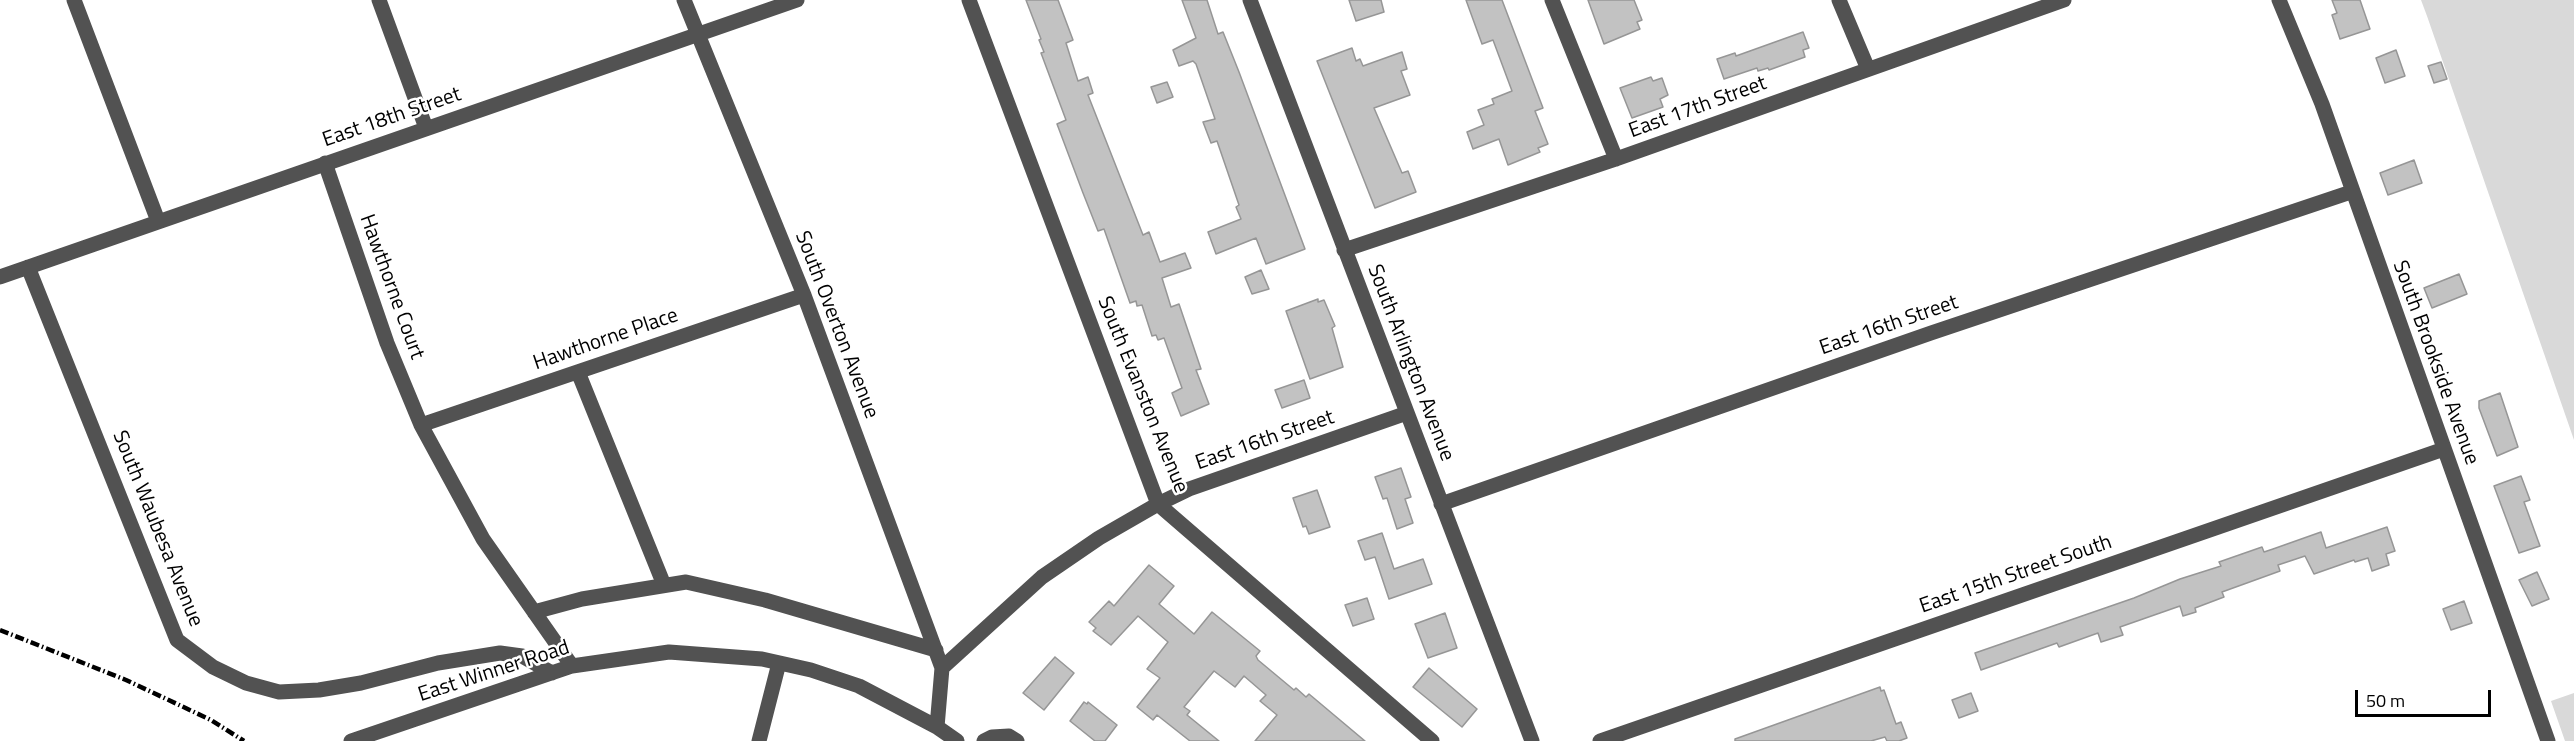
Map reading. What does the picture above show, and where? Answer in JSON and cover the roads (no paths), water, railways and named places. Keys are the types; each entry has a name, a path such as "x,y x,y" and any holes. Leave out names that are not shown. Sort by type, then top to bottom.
{"street":[{"path":"74,0 158,221"},
{"path":"379,0 426,128"},
{"name":"South Overton Avenue","path":"684,0 804,296 942,668"},
{"name":"East 18th Street","path":"0,277 797,0"},
{"name":"South Evanston Avenue","path":"969,0 1158,504 1432,741"},
{"name":"South Arlington Avenue","path":"1250,0 1532,741"},
{"path":"1552,0 1616,159"},
{"path":"1839,0 1868,69"},
{"name":"East 17th Street","path":"1344,250 1616,159 2064,0"},
{"name":"South Brookside Avenue","path":"2279,0 2322,104 2548,741"},
{"name":"Hawthorne Court","path":"325,163 387,344 421,425 483,539 572,666"},
{"name":"East 16th Street","path":"1441,504 1931,333 2352,192"},
{"name":"South Waubesa Avenue","path":"28,267 177,640 213,667 246,683 279,692 319,690 438,663 500,653 522,656 552,673"},
{"name":"Hawthorne Place","path":"421,425 804,296"},
{"path":"578,372 664,585"},
{"name":"East 16th Street","path":"942,668 1042,577 1099,538 1158,504 1189,489 1407,414"},
{"name":"East 15th Street South","path":"1600,741 2445,449"},
{"path":"534,612 582,599 686,582 726,590 936,650"},
{"name":"East Winner Road","path":"351,741 572,666 669,652 762,659 811,670 860,686 937,727 957,741"},
{"path":"759,741 779,663"},
{"path":"937,727 942,668"},
{"path":"984,741 992,737 1009,736 1017,741"}],"railway":[{"path":"0,630 126,680 211,720 244,741"}]}
